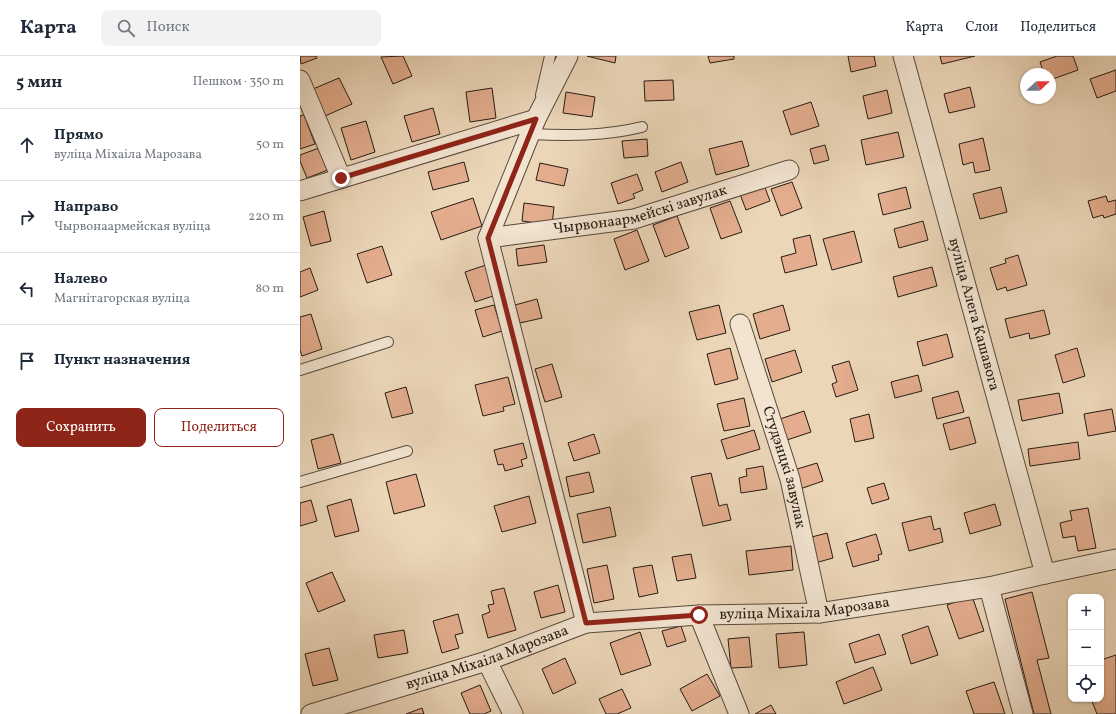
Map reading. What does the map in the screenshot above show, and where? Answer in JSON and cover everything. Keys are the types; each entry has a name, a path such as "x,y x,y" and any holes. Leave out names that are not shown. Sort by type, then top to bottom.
{"street":[{"path":"568,56 534,127 488,238 586,623"},
{"name":"вуліца Алега Кашавога","path":"903,56 1044,574"},
{"path":"300,80 341,178"},
{"path":"300,191 341,178 534,127"},
{"name":"Чырвонаармейскі завулак","path":"488,238 634,219 789,170"},
{"name":"Студэнцкі завулак","path":"740,324 790,479 819,613"},
{"name":"вуліца Міхаіла Марозава","path":"311,714 487,661 586,623 699,615 819,613 989,587 1116,559"},
{"path":"989,587 1023,714"},
{"path":"699,615 739,714"},
{"path":"487,661 513,714"}],"lane":[{"path":"550,56 534,127 577,135 620,132 642,127"},
{"path":"300,370 388,342"},
{"path":"300,482 407,451"}],"building":[{"path":"300,56 316,56 317,58 301,64"},
{"path":"403,56 412,76 393,84 381,57"},
{"path":"587,56 616,56 615,63"},
{"path":"708,56 734,56 734,59 710,63"},
{"path":"848,56 874,56 876,66 851,72"},
{"path":"940,56 975,56 942,64"},
{"path":"1057,56 1073,56 1078,70 1056,78 1056,68 1042,68 1040,62"},
{"path":"1116,70 1116,91 1097,98 1090,79"},
{"path":"339,78 352,104 325,116 313,89"},
{"path":"673,80 674,100 645,101 644,81"},
{"path":"970,87 975,107 949,113 944,94"},
{"path":"492,88 496,118 470,122 466,92"},
{"path":"887,90 892,113 868,119 863,96"},
{"path":"566,92 595,97 592,117 563,113"},
{"path":"811,102 819,126 791,135 783,111"},
{"path":"433,108 440,134 412,142 404,116"},
{"path":"304,115 315,144 300,149 300,116"},
{"path":"366,121 375,152 351,160 341,128"},
{"path":"898,132 904,157 866,165 861,140"},
{"path":"983,138 990,170 975,173 973,162 963,165 959,144"},
{"path":"647,139 648,156 624,158 622,141"},
{"path":"742,141 749,166 716,175 709,149"},
{"path":"825,145 829,160 814,164 810,149"},
{"path":"319,148 328,170 307,178 300,161 300,155"},
{"path":"464,162 469,181 433,190 428,172"},
{"path":"681,162 688,182 662,192 655,172"},
{"path":"540,163 568,169 564,186 536,180"},
{"path":"637,174 643,190 633,194 635,198 618,204 611,183"},
{"path":"792,182 802,208 781,216 771,189"},
{"path":"764,185 770,201 746,210 740,194"},
{"path":"906,187 911,208 883,215 878,194"},
{"path":"1001,187 1007,212 980,219 973,194"},
{"path":"1106,196 1108,202 1116,200 1116,214 1104,218 1103,215 1093,218 1088,201"},
{"path":"473,198 482,226 441,240 431,212"},
{"path":"730,201 742,232 721,239 710,208"},
{"path":"524,203 554,207 552,225 522,221"},
{"path":"324,211 331,241 311,246 303,217"},
{"path":"677,216 689,248 665,257 653,225"},
{"path":"923,221 928,240 899,248 894,229"},
{"path":"637,230 649,261 625,270 614,239"},
{"path":"854,231 862,262 832,270 823,239"},
{"path":"810,235 817,265 785,273 781,257 796,253 793,239"},
{"path":"544,245 547,262 518,266 516,249"},
{"path":"382,246 392,275 367,283 357,254"},
{"path":"1018,255 1027,285 1007,291 1006,287 997,290 990,268 1006,263 1005,259"},
{"path":"486,265 496,295 475,302 465,272"},
{"path":"932,267 937,286 898,297 893,277"},
{"path":"310,268 318,290 300,297 300,272"},
{"path":"537,299 542,318 520,323 515,305"},
{"path":"494,305 502,331 483,337 475,310"},
{"path":"719,305 726,333 697,340 689,312"},
{"path":"783,305 790,330 760,339 753,314"},
{"path":"1044,310 1050,334 1030,339 1029,333 1010,338 1005,319"},
{"path":"311,314 322,349 302,356 300,350 300,317"},
{"path":"947,334 953,357 923,366 917,342"},
{"path":"730,348 738,379 715,385 707,354"},
{"path":"1077,348 1085,376 1063,383 1055,355"},
{"path":"795,350 802,372 772,382 765,359"},
{"path":"849,361 858,390 836,397 832,384 837,382 832,366"},
{"path":"552,364 562,397 545,402 535,369"},
{"path":"918,375 922,391 895,398 891,382"},
{"path":"508,377 515,404 503,407 504,411 483,416 475,385"},
{"path":"406,387 413,413 392,418 385,393"},
{"path":"958,391 964,412 937,419 932,398"},
{"path":"1059,393 1063,413 1022,421 1018,400"},
{"path":"744,398 750,426 724,431 717,404"},
{"path":"1112,409 1116,431 1088,436 1084,414"},
{"path":"804,411 811,432 787,440 780,419"},
{"path":"869,414 874,438 855,442 850,419"},
{"path":"969,417 976,443 950,450 943,424"},
{"path":"754,430 760,449 727,459 721,440"},
{"path":"333,434 341,463 318,469 311,440"},
{"path":"594,434 600,453 574,461 568,443"},
{"path":"1078,442 1080,459 1030,466 1028,449"},
{"path":"523,443 527,458 521,460 523,466 505,471 503,464 498,465 494,450"},
{"path":"817,463 823,481 800,489 794,470"},
{"path":"763,466 767,489 741,493 739,478 747,476 746,469"},
{"path":"589,472 594,492 570,497 566,477"},
{"path":"711,473 719,506 727,504 731,520 703,526 691,477"},
{"path":"416,474 425,506 394,514 386,482"},
{"path":"884,483 889,499 872,504 867,488"},
{"path":"529,496 536,523 502,532 494,506"},
{"path":"351,499 359,531 335,537 327,506"},
{"path":"311,500 317,521 300,526 300,503"},
{"path":"995,504 1001,525 970,534 964,513"},
{"path":"610,507 616,536 583,543 577,514"},
{"path":"1088,508 1096,548 1078,551 1075,536 1063,538 1060,523 1072,520 1070,511"},
{"path":"931,516 934,530 940,528 943,542 909,551 902,523"},
{"path":"827,533 833,558 815,563 808,538"},
{"path":"876,534 882,554 878,555 879,560 853,567 846,543"},
{"path":"791,546 793,570 749,575 746,551"},
{"path":"691,554 696,578 677,581 672,557"},
{"path":"607,565 614,599 594,603 587,569"},
{"path":"652,565 658,593 639,597 633,568"},
{"path":"332,572 345,601 318,612 306,583"},
{"path":"558,585 565,612 541,618 534,592"},
{"path":"504,588 516,630 488,638 482,615 490,612 488,605 494,604 491,591"},
{"path":"1032,592 1049,658 1037,660 1051,714 1034,714 1005,599"},
{"path":"972,596 984,631 959,639 947,605"},
{"path":"458,614 463,633 455,635 459,648 442,653 433,621"},
{"path":"681,626 686,641 667,647 662,631"},
{"path":"928,626 938,655 911,664 902,635"},
{"path":"404,630 408,653 378,658 374,635"},
{"path":"640,632 651,665 621,675 610,643"},
{"path":"804,632 807,665 779,668 776,634"},
{"path":"879,634 886,654 855,663 849,644"},
{"path":"749,637 752,667 731,668 728,639"},
{"path":"329,648 338,680 313,686 305,654"},
{"path":"1116,655 1116,714 1097,714 1092,702 1104,702 1104,659"},
{"path":"565,658 576,683 553,694 542,669"},
{"path":"873,667 882,690 844,704 836,682"},
{"path":"707,674 720,696 692,711 680,689"},
{"path":"994,682 1005,714 974,714 966,691"},
{"path":"480,685 491,711 484,714 470,714 461,693"},
{"path":"622,689 631,708 617,714 606,714 599,699"},
{"path":"771,705 776,714 755,714"},
{"path":"422,708 424,714 406,714"}],"route":[{"path":"341,178 536,119 488,238 586,623 699,615"}]}
